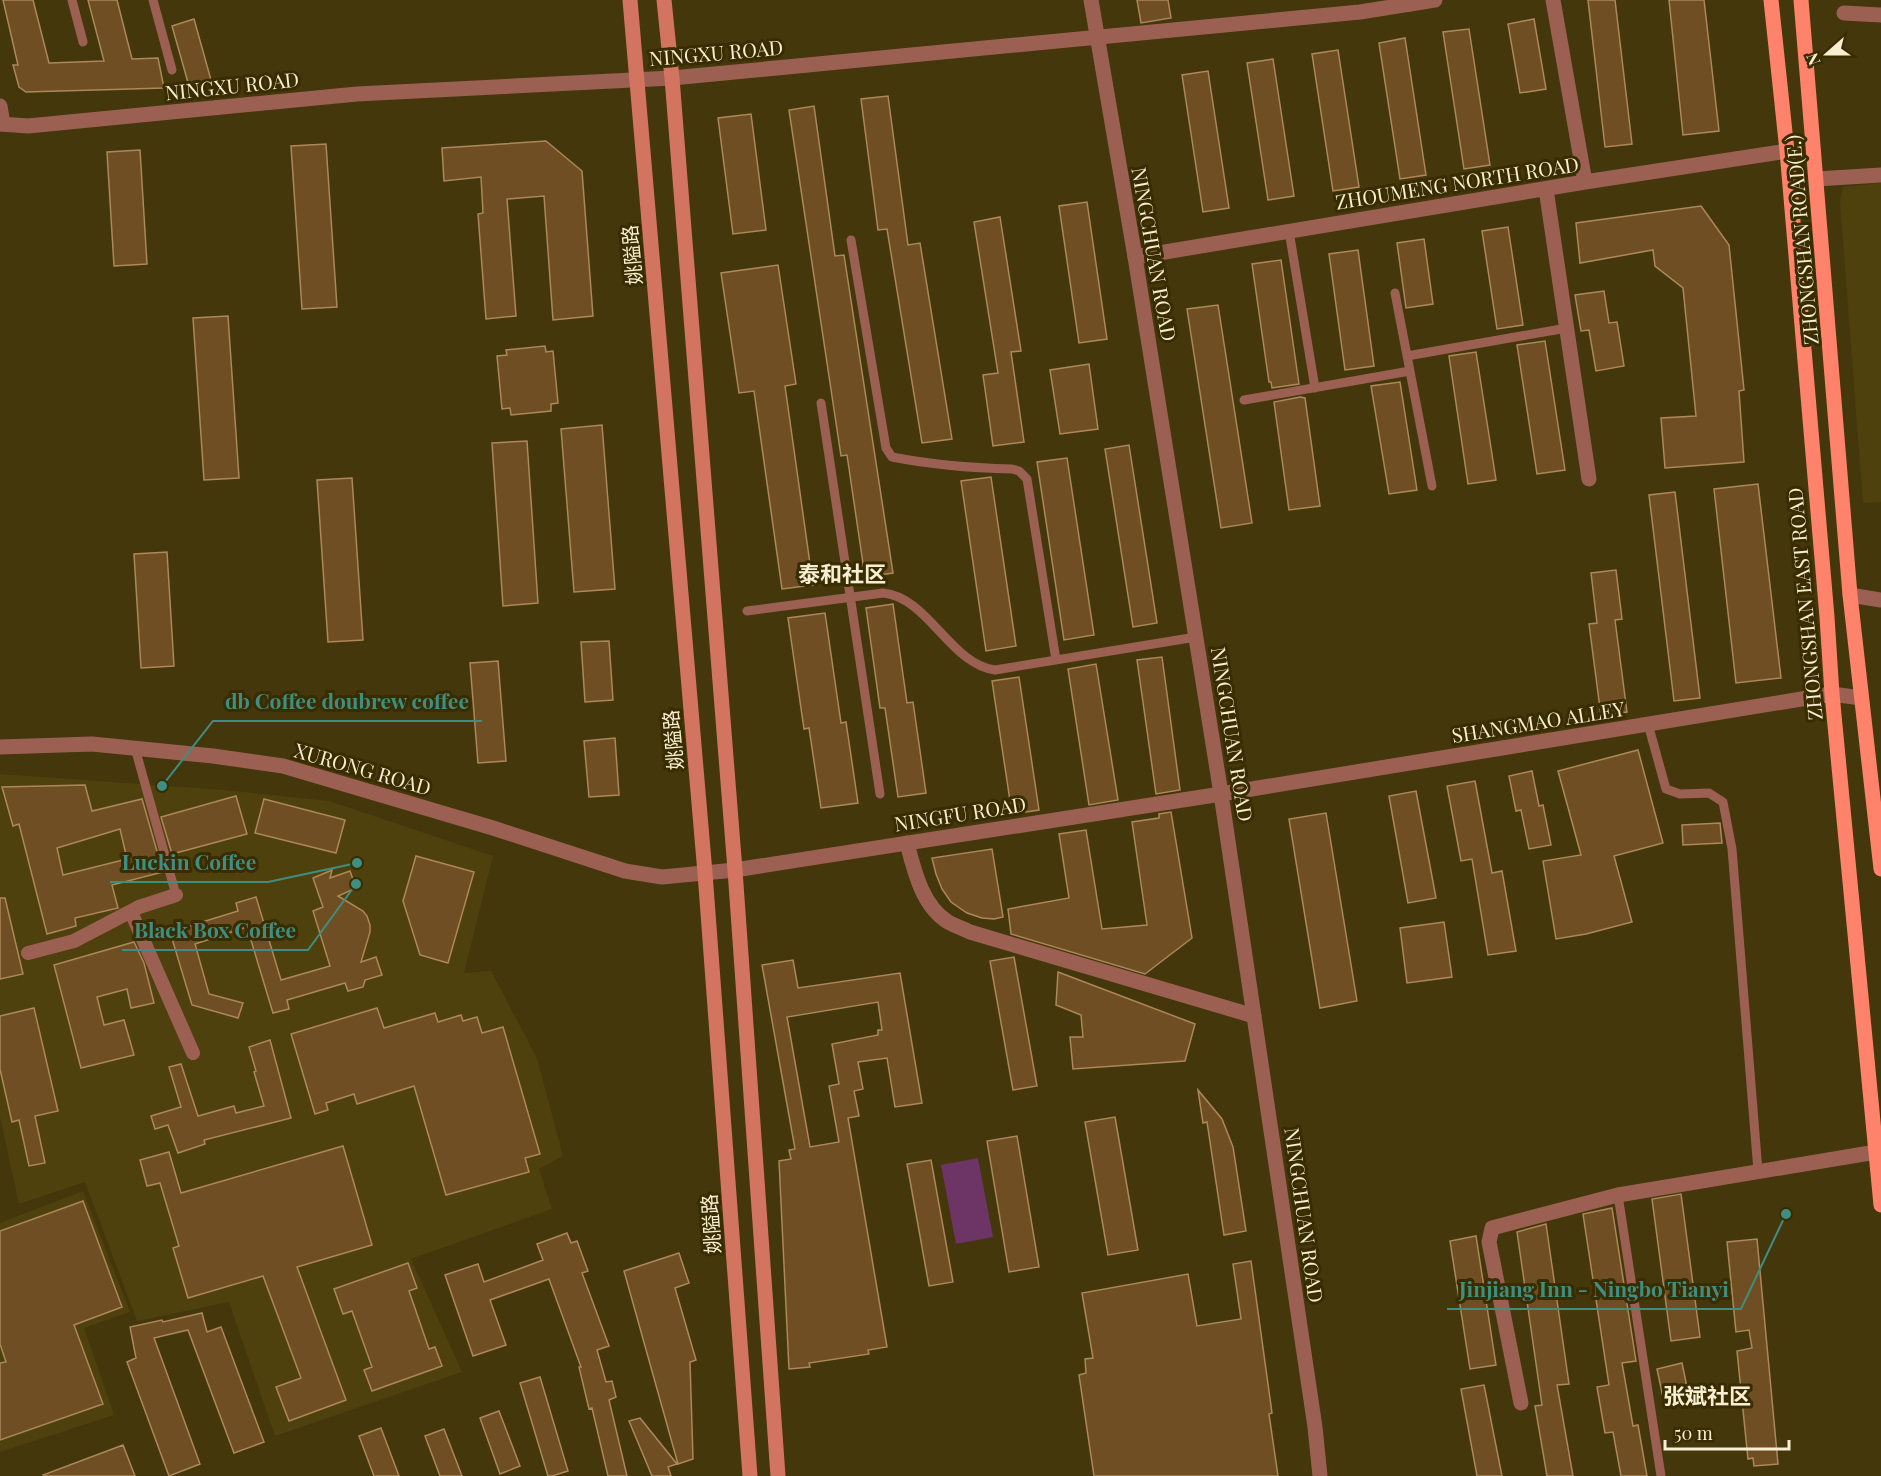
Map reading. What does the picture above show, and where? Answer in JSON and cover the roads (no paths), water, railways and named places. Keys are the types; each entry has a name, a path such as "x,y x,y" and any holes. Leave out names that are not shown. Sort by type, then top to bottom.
{"main road":[{"name":"姚隘路","path":"630,0 705,873 750,1476"},
{"path":"664,0 735,870 778,1476"},
{"name":"ZHONGSHAN EAST ROAD","path":"1771,0 1787,151 1832,694 1876,1096 1876,1152 1881,1205"},
{"name":"ZHONGSHAN ROAD(E.)","path":"1802,0 1816,179"},
{"path":"1816,179 1850,595 1881,869"}],"street":[{"name":"NINGCHUAN ROAD","path":"1091,0 1135,257 1221,794 1313,1415 1320,1476"},
{"name":"NINGXU ROAD","path":"2,124 28,126 357,93 672,78 1360,12 1435,0"},
{"path":"1552,0 1585,182"},
{"path":"1844,13 1881,15"},
{"path":"0,106 2,124"},
{"name":"ZHOUMENG NORTH ROAD","path":"1135,257 1585,182 1787,151"},
{"path":"1816,179 1881,175"},
{"path":"1546,189 1589,479"},
{"path":"1850,595 1881,600"},
{"name":"SHANGMAO ALLEY","path":"1221,794 1832,694 1861,698"},
{"name":"XURONG ROAD","path":"0,747 92,744 213,756 283,766 493,828 625,871 662,877 705,873"},
{"name":"NINGFU ROAD","path":"705,873 1221,794"},
{"path":"907,843 913,866 927,898 938,914 948,922 969,932 1254,1016"},
{"path":"28,953 74,941 139,907 176,895"},
{"path":"131,912 193,1053"},
{"path":"1521,1403 1489,1242 1492,1228 1618,1195 1876,1152"}],"lane":[{"path":"72,0 83,42"},
{"path":"153,0 172,70"},
{"path":"1289,231 1315,388"},
{"path":"851,240 886,448 892,457 932,465 1012,469 1019,471 1027,479 1056,660"},
{"path":"1395,293 1432,486"},
{"path":"1407,356 1567,328"},
{"path":"1244,400 1410,371"},
{"path":"821,403 880,794"},
{"path":"747,611 883,593 896,594 909,603 975,664 995,670 1196,638"},
{"path":"1648,724 1666,789 1680,794 1709,793 1723,802 1728,820 1758,1172"},
{"path":"135,748 176,895"},
{"path":"1618,1195 1661,1476"}],"place":[{"name":"db Coffee doubrew coffee","path":"162,786"},
{"name":"Luckin Coffee","path":"357,863"},
{"name":"Black Box Coffee","path":"356,884"},
{"name":"Jinjiang Inn - Ningbo Tianyi","path":"1786,1214"}],"district":[{"name":"泰和社区","path":"842,573"},
{"name":"张斌社区","path":"1707,1395"}]}
